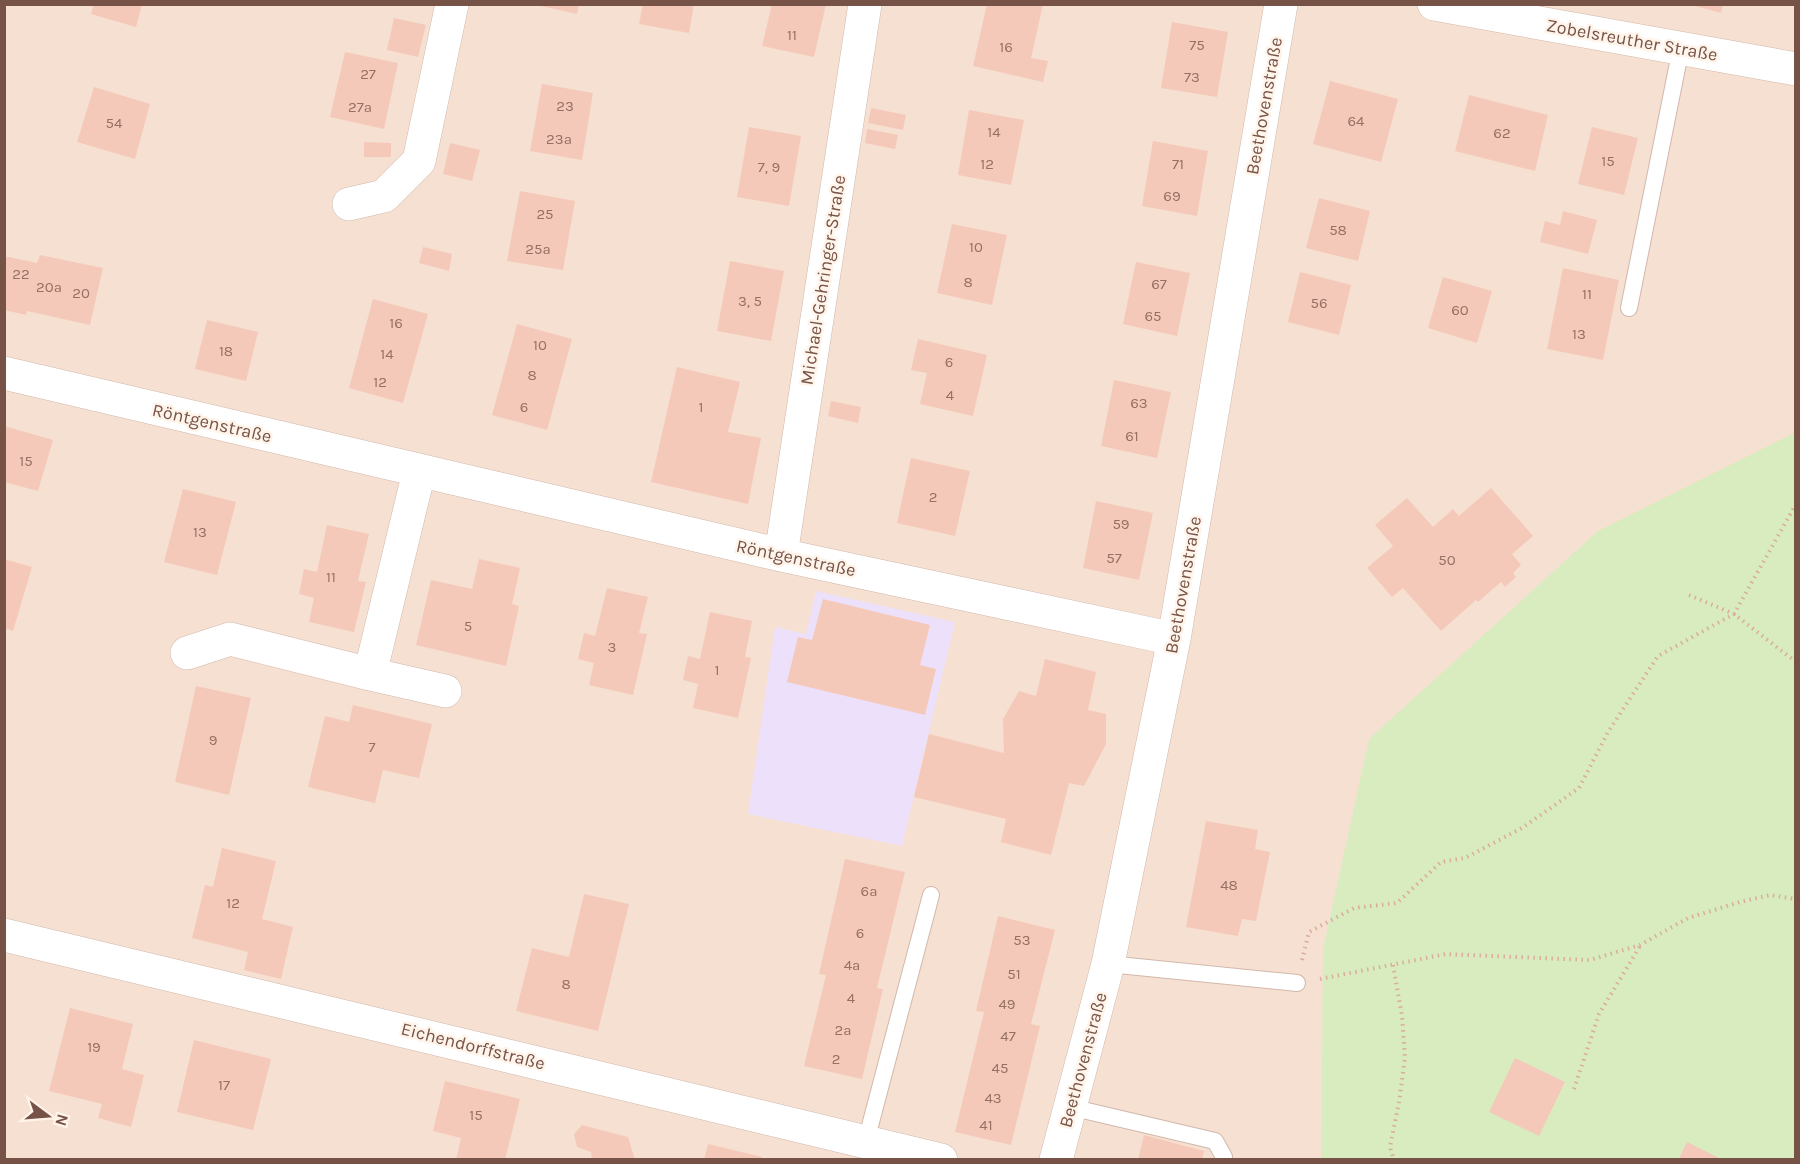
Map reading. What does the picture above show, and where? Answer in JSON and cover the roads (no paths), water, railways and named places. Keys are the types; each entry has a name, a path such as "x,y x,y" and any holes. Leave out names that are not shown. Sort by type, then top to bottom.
{"street":[{"path":"349,204 384,196 418,161 452,4"},
{"name":"Michael-Gehringer-Straße","path":"781,555 864,4"},
{"name":"Beethovenstraße","path":"1056,1160 1108,964 1174,639 1281,4"},
{"name":"Zobelsreuther Straße","path":"1434,4 1796,69"},
{"name":"Röntgenstraße","path":"4,373 781,555 1174,639"},
{"path":"370,674 419,472"},
{"path":"187,653 230,639 445,691"},
{"name":"Eichendorffstraße","path":"4,935 941,1160"}],"lane":[{"path":"1629,308 1681,48"},
{"path":"866,1142 931,895"},
{"path":"1108,964 1297,983"},
{"path":"1070,1107 1215,1141 1224,1160"}]}
